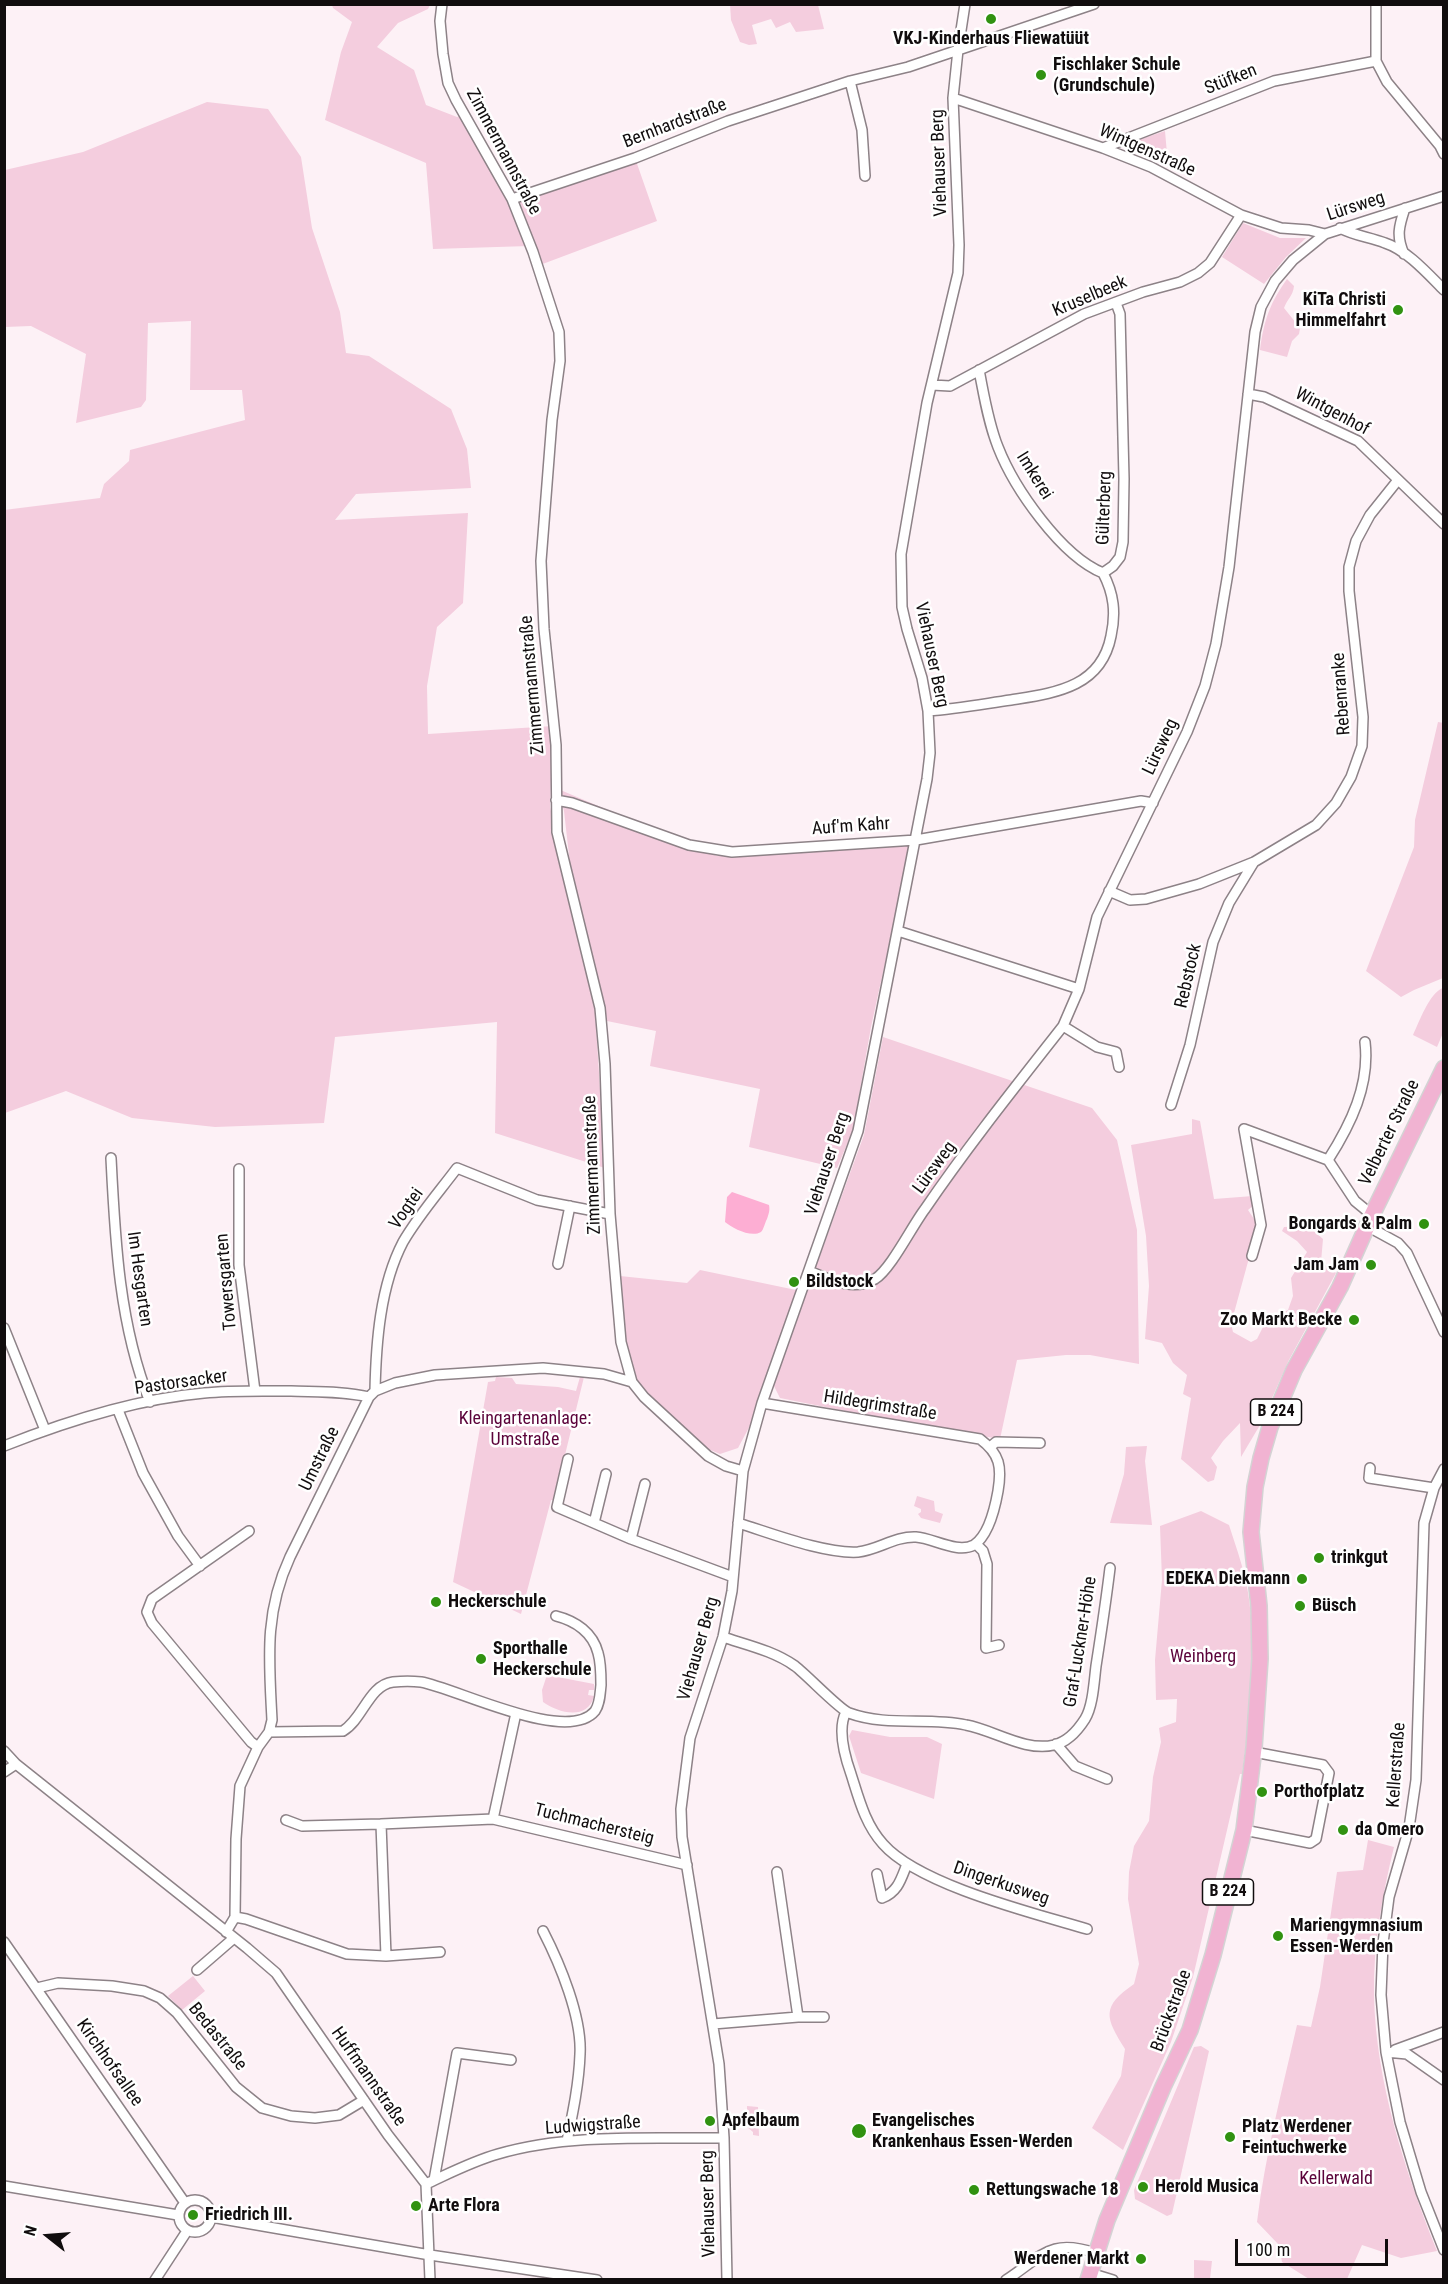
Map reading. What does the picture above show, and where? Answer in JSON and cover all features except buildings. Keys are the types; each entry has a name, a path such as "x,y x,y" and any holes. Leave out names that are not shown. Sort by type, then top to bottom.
{"main road":[{"name":"Velberter Straße","path":"1254,1752 1260,1640 1251,1532 1257,1477 1270,1427 1284,1394 1340,1287 1369,1221 1443,1068"},
{"name":"Brückstraße","path":"1089,2276 1115,2201 1163,2087 1190,2030 1213,1955 1244,1830 1254,1752"}],"street":[{"name":"Zimmermannstraße","path":"441,4 440,21 448,83 512,199 533,252 559,332 560,361 549,452 541,561 548,683 556,746 557,832 600,1008 605,1064 610,1214 621,1342 632,1382"},
{"name":"Viehauser Berg","path":"727,2280 724,2138 719,2064 682,1837 681,1809 690,1738 723,1637 734,1578 743,1471 762,1404 858,1131 929,765 928,711 922,678 902,607 901,563 905,522 932,385 958,273 953,98 957,50 966,4"},
{"name":"Bernhardstraße","path":"512,199 635,158 728,121 850,81 908,67 1094,4"},
{"path":"1376,4 1376,61 1387,82 1440,146 1443,154"},
{"name":"Stüfken","path":"1103,148 1274,81 1376,61"},
{"path":"850,81 862,130 865,176"},
{"name":"Wintgenstraße","path":"953,98 1103,148 1151,167 1241,215 1281,228 1310,230 1325,234"},
{"name":"Lürsweg","path":"809,1271 836,1281 857,1285 879,1276 925,1209 1063,1026 1079,989 1098,917 1187,732 1205,686 1216,644 1229,567 1255,332 1261,307 1270,288 1293,260 1325,234 1443,196"},
{"path":"1404,254 1398,241 1398,232 1406,208"},
{"name":"Kruselbeek","path":"932,385 950,386 1084,314 1143,292 1180,282 1198,273 1210,263 1241,215"},
{"path":"1340,228 1351,234 1387,243 1404,254 1443,290"},
{"name":"Gülterberg","path":"1103,573 1120,557 1123,542 1124,479 1120,314 1116,303"},
{"name":"Imkerei","path":"979,370 994,436 1015,479 1061,542 1083,563 1103,573"},
{"name":"Wintgenhof","path":"1248,394 1264,397 1344,433 1367,448 1443,524"},
{"name":"Rebenranke","path":"1109,891 1130,900 1146,899 1199,884 1254,862 1316,825 1336,803 1351,777 1362,746 1363,717 1348,591 1349,567 1356,541 1365,523 1398,480"},
{"path":"928,711 965,708 1059,692 1085,678 1101,662 1110,642 1114,621 1113,601 1103,573"},
{"name":"Auf'm Kahr","path":"556,800 572,803 651,832 712,850 732,852 916,840 1141,801 1153,802"},
{"name":"Rebstock","path":"1171,1105 1190,1045 1213,942 1229,903 1254,862"},
{"path":"898,930 1079,989"},
{"path":"1063,1026 1097,1047 1116,1052 1119,1067"},
{"path":"1252,1256 1261,1225 1244,1129 1329,1160 1347,1131 1359,1103 1367,1059 1365,1042"},
{"name":"Im Hesgarten","path":"111,1158 117,1251 125,1303 138,1364 150,1402"},
{"name":"Velberter Straße","path":"1329,1160 1369,1221"},
{"name":"Vogtei","path":"372,1394 382,1309 398,1253 416,1222 458,1168 537,1200 610,1214"},
{"name":"Towersgarten","path":"240,1169 239,1265 255,1391"},
{"path":"558,1264 570,1206"},
{"path":"1369,1221 1398,1243 1407,1253 1443,1332"},
{"path":"4,1328 45,1430"},
{"path":"372,1394 411,1378 435,1375 543,1368 589,1371 632,1382 644,1397 708,1456 726,1466 743,1471"},
{"name":"Pastorsacker","path":"4,1446 45,1430 118,1410 205,1393 255,1391 372,1394"},
{"name":"Umstraße","path":"269,1732 272,1720 270,1622 273,1600 281,1577 372,1394"},
{"name":"Hildegrimstraße","path":"762,1404 980,1439 990,1447"},
{"path":"118,1410 143,1473 178,1536 200,1566"},
{"path":"738,1523 837,1551 860,1552 902,1538 927,1539 964,1548 976,1544 985,1531 993,1511 1000,1467 997,1455 990,1447 996,1442 1040,1443"},
{"path":"568,1459 557,1508 734,1578"},
{"path":"1370,1468 1369,1478 1434,1488"},
{"name":"Kellerstraße","path":"1443,1469 1434,1488 1424,1523 1416,1780 1409,1828 1389,1897 1383,1943 1381,1995 1386,2052 1395,2100 1408,2152 1443,2250"},
{"path":"594,1523 606,1474"},
{"path":"631,1539 645,1484"},
{"path":"249,1532 152,1599 147,1609 147,1616 251,1742 258,1747"},
{"path":"976,1544 983,1551 987,1564 986,1648 999,1645"},
{"name":"Graf-Luckner-Höhe","path":"1056,1744 1076,1731 1086,1717 1094,1687 1110,1568"},
{"path":"197,1970 230,1935 235,1917 236,1839 240,1786 258,1747 269,1732 343,1731 352,1726 382,1685 393,1682 421,1683 532,1718 556,1722 576,1720 590,1715 599,1703 601,1679 595,1642 588,1633 564,1618 556,1616"},
{"path":"723,1637 773,1654 792,1664 846,1712 866,1718 894,1721 958,1724 1028,1745 1056,1744 1075,1766 1107,1779"},
{"name":"Dingerkusweg","path":"846,1712 842,1729 850,1771 867,1823 884,1845 907,1864 936,1879 989,1899 1087,1929"},
{"path":"493,1819 516,1713"},
{"name":"Huffmannstraße","path":"4,1751 16,1764 276,1973 364,2100 430,2182"},
{"path":"1244,1830 1310,1843 1316,1839 1329,1773 1323,1765 1254,1752"},
{"path":"4,1772 16,1764"},
{"name":"Tuchmachersteig","path":"286,1820 302,1826 493,1819 687,1865"},
{"path":"381,1824 386,1956"},
{"path":"877,1875 882,1898 891,1895 897,1888 907,1864"},
{"path":"777,1872 798,2017"},
{"path":"235,1917 347,1954 386,1956 440,1952"},
{"path":"543,1931 573,2005 580,2052 575,2103 567,2141"},
{"name":"Kirchhofsallee","path":"4,1942 185,2203"},
{"path":"4,1963 14,1956"},
{"name":"Bedastraße","path":"37,1988 58,1983 112,1986 144,1991 160,1998 177,2013 236,2087 262,2108 291,2116 315,2118 339,2115 364,2100"},
{"path":"712,2024 824,2017"},
{"path":"1386,2052 1443,2032"},
{"path":"1386,2052 1407,2054 1443,2080"},
{"path":"430,2280 430,2182 457,2053 511,2060"},
{"name":"Ludwigstraße","path":"430,2182 462,2166 500,2153 567,2141 724,2138"},
{"path":"4,2186 178,2215"},
{"path":"190,2200 203,2202 207,2206 211,2217 208,2225 202,2231 187,2231 182,2227 178,2215 185,2203 190,2200"},
{"path":"211,2217 430,2255 597,2280"},
{"path":"155,2280 187,2231"},
{"path":"1006,2280 1053,2249 1070,2246 1096,2253"},
{"name":"Brückstraße","path":"1089,2276 1113,2280"}],"green space":[{"path":"730,4 818,5 824,29 796,32 790,22 776,28 771,19 752,25 757,44 749,45 740,42 731,20"},
{"path":"332,5 430,5 428,9 398,23 377,47 414,70 426,105 457,117 463,115 500,182 529,246 433,249 426,163 325,120 341,52 352,22"},
{"path":"207,102 268,109 301,157 312,228 340,312 346,353 369,356 451,409 467,449 471,488 356,494 335,520 468,513 463,603 437,627 427,686 428,734 553,726 550,807 594,994 605,1168 495,1133 497,1022 335,1037 324,1123 215,1127 132,1118 66,1091 5,1113 4,510 100,498 104,484 129,461 130,450 245,420 242,390 190,390 191,321 148,323 146,400 141,407 76,423 86,354 31,326 5,327 5,170 83,152"},
{"path":"1165,131 1168,165 1129,150 1127,146 1129,143"},
{"path":"635,158 657,221 540,265 515,199"},
{"path":"1243,223 1280,238 1306,238 1286,257 1264,284 1222,257"},
{"path":"1287,279 1294,286 1284,308 1300,328 1299,334 1292,341 1287,357 1260,350 1269,312"},
{"path":"1438,722 1444,723 1443,978 1401,997 1366,971 1414,847 1415,820"},
{"path":"558,789 717,856 911,844 871,1027 853,1130 837,1168 749,1147 760,1089 650,1066 656,1031 607,1021 570,864 564,811"},
{"path":"1443,988 1443,1033 1437,1047 1413,1035 1429,1001"},
{"path":"883,1037 1092,1108 1117,1140 1137,1230 1139,1364 1090,1355 1017,1360 1000,1439 780,1398 773,1384 864,1135"},
{"path":"1192,1119 1200,1121 1214,1199 1253,1196 1255,1204 1248,1210 1258,1225 1231,1324 1233,1332 1251,1342 1257,1339 1266,1321 1288,1310 1293,1296 1291,1278 1307,1252 1297,1241 1282,1231 1284,1227 1308,1226 1323,1239 1321,1262 1336,1273 1289,1360 1260,1425 1241,1457 1240,1423 1211,1458 1217,1467 1214,1480 1208,1482 1181,1459 1191,1398 1183,1394 1187,1375 1173,1363 1162,1343 1145,1339 1149,1286 1146,1236 1131,1145 1192,1134"},
{"path":"700,1270 796,1290 753,1420 738,1448 720,1454 708,1449 636,1382 625,1341 620,1276 687,1283"},
{"name":"Kleingartenanlage: Umstraße","path":"496,1377 512,1378 516,1384 558,1387 576,1391 580,1377 584,1377 554,1500 551,1500 521,1614 453,1582 488,1382 495,1381"},
{"path":"1147,1446 1145,1461 1152,1525 1110,1523 1124,1474 1126,1447"},
{"path":"917,1496 934,1501 935,1511 943,1514 940,1523 921,1518 918,1514 921,1509 914,1506"},
{"name":"Weinberg","path":"1201,1511 1229,1525 1250,1603 1252,1678 1245,1752 1242,1774 1240,1774 1193,1977 1171,2042 1123,2150 1092,2128 1121,2076 1125,2049 1110,2020 1111,2006 1123,1992 1134,1984 1139,1964 1128,1899 1129,1872 1134,1846 1149,1821 1153,1777 1161,1742 1159,1728 1176,1722 1177,1699 1156,1700 1155,1660 1162,1580 1160,1526"},
{"path":"547,1675 594,1684 594,1690 589,1690 588,1695 594,1696 591,1704 579,1712 564,1712 549,1706 543,1702 542,1690"},
{"path":"852,1730 890,1737 927,1737 942,1744 934,1799 861,1773 849,1736"},
{"name":"Kellerwald","path":"1368,1840 1394,1847 1382,1902 1375,1959 1374,1996 1380,2061 1394,2126 1414,2190 1437,2251 1401,2258 1362,2245 1347,2279 1309,2279 1282,2262 1279,2245 1257,2222 1260,2197 1297,2025 1311,2027 1320,1987 1337,1872 1363,1870"},
{"path":"193,1976 205,1991 182,2010 168,1996"},
{"path":"1201,2046 1209,2051 1172,2214 1167,2216 1135,2199 1134,2190 1194,2047"},
{"path":"747,2106 758,2107 759,2136 753,2135 747,2127"},
{"path":"1194,2260 1212,2261 1210,2279 1194,2279"}],"shaded area":[{"path":"732,1192 769,1205 768,1215 761,1232 747,1233 725,1222 727,1197"}],"place":[{"name":"VKJ-Kinderhaus Fliewatüüt","path":"991,19"},
{"name":"Fischlaker Schule (Grundschule)","path":"1041,75"},
{"name":"KiTa Christi Himmelfahrt","path":"1398,310"},
{"name":"Bongards & Palm","path":"1424,1224"},
{"name":"Jam Jam","path":"1371,1265"},
{"name":"Bildstock","path":"794,1282"},
{"name":"Zoo Markt Becke","path":"1354,1320"},
{"name":"trinkgut","path":"1319,1558"},
{"name":"EDEKA Diekmann","path":"1302,1579"},
{"name":"Heckerschule","path":"436,1602"},
{"name":"Büsch","path":"1300,1606"},
{"name":"Sporthalle Heckerschule","path":"481,1659"},
{"name":"Porthofplatz","path":"1262,1792"},
{"name":"da Omero","path":"1343,1830"},
{"name":"Mariengymnasium Essen-Werden","path":"1278,1936"},
{"name":"Apfelbaum","path":"710,2121"},
{"name":"Evangelisches Krankenhaus Essen-Werden","path":"859,2131"},
{"name":"Platz Werdener Feintuchwerke","path":"1230,2137"},
{"name":"Herold Musica","path":"1143,2187"},
{"name":"Rettungswache 18","path":"974,2190"},
{"name":"Arte Flora","path":"416,2206"},
{"name":"Friedrich III.","path":"193,2215"},
{"name":"Werdener Markt","path":"1141,2259"}]}
